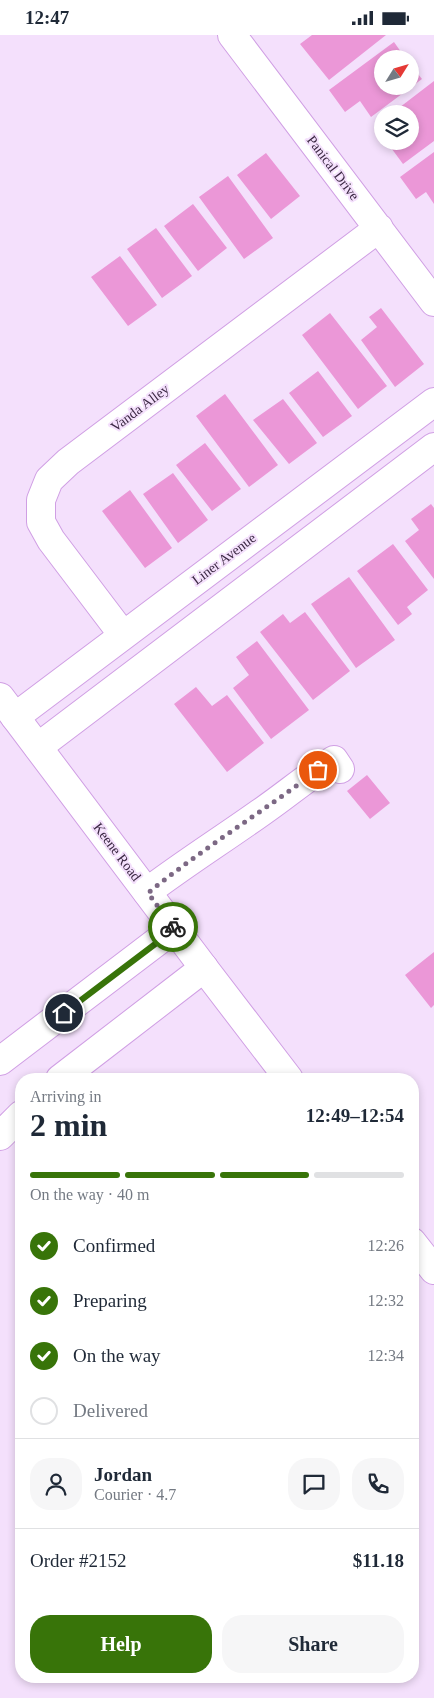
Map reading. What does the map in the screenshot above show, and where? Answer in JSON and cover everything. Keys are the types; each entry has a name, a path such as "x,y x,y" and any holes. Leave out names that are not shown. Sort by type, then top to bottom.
{"main road":[{"name":"Panical Drive","path":"232,35 434,302"},
{"name":"Vanda Alley","path":"123,635 51,540 41,522 41,500 50,480 68,462 379,228"},
{"name":"Liner Avenue","path":"8,707 123,635 434,402"},
{"path":"38,747 434,447"},
{"name":"Keene Road","path":"8,707 284,1073"},
{"path":"148,893 185,863 260,813 318,770 334,760 340,769"},
{"path":"0,1061 175,929"},
{"path":"68,1073 204,968"},
{"path":"0,1136 15,1121"},
{"path":"419,1251 434,1270"}],"building":[{"path":"312,35 386,35 329,80 300,44"},
{"path":"394,42 400,50 383,50"},
{"path":"374,57 374,95 401,95 387,105 374,105 374,115 371,117 360,101 345,112 329,90"},
{"path":"434,81 434,141 403,164 393,150 419,150 419,105 403,105 416,95 419,95 419,93"},
{"path":"434,152 434,204 426,192 416,199 400,177"},
{"path":"266,153 300,196 271,219 237,175"},
{"path":"228,176 273,238 244,259 199,197"},
{"path":"193,204 227,248 198,271 164,226"},
{"path":"156,228 192,276 162,298 127,249"},
{"path":"120,256 157,305 128,326 91,277"},
{"path":"381,308 424,364 395,387 361,340 377,327 369,317"},
{"path":"330,313 387,386 358,409 302,335"},
{"path":"318,371 352,416 323,437 289,393"},
{"path":"225,394 278,465 249,487 196,416"},
{"path":"283,399 317,443 289,464 253,420"},
{"path":"205,443 241,489 212,511 176,465"},
{"path":"173,473 208,520 178,543 143,494"},
{"path":"130,490 172,548 145,568 102,511"},
{"path":"431,504 434,508 434,579 405,541 419,530 411,519"},
{"path":"393,544 428,590 407,607 412,614 398,625 357,571"},
{"path":"349,577 395,640 356,668 311,604"},
{"path":"305,612 350,671 313,700 260,632 283,614 290,623"},
{"path":"257,641 309,710 271,739 233,688 249,675 236,657"},
{"path":"196,687 212,706 227,695 264,743 227,772 174,704"},
{"path":"367,775 390,803 370,819 347,791"},
{"path":"434,952 434,1005 431,1008 405,975"}],"way so far":[{"path":"173,927 148,893 185,863 260,813 318,770"}],"route":[{"path":"64,1013 175,929 173,927"}]}
